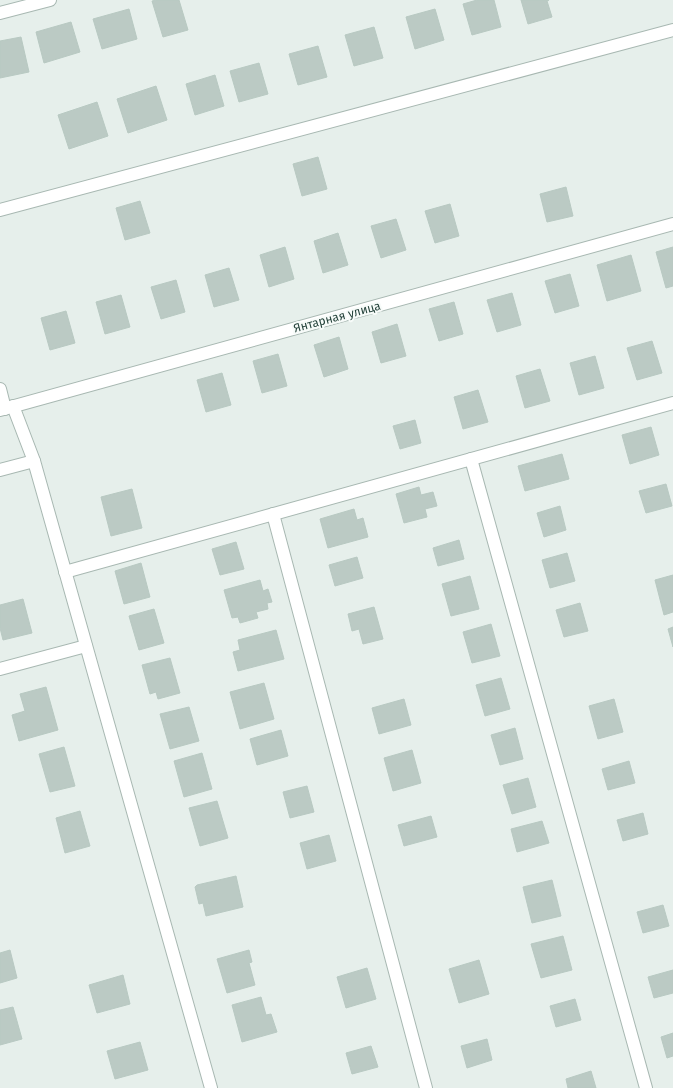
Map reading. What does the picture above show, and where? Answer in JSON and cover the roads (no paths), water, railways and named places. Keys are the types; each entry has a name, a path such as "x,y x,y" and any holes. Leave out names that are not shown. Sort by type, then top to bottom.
{"street":[{"path":"0,13 50,0"},
{"path":"0,210 673,30"},
{"name":"Янтарная улица","path":"6,408 673,224"},
{"path":"0,390 6,408 34,461 209,1088"},
{"path":"65,572 673,404"},
{"path":"471,459 646,1088"},
{"path":"0,470 34,461"},
{"path":"272,514 426,1088"},
{"path":"0,670 86,646"}]}
